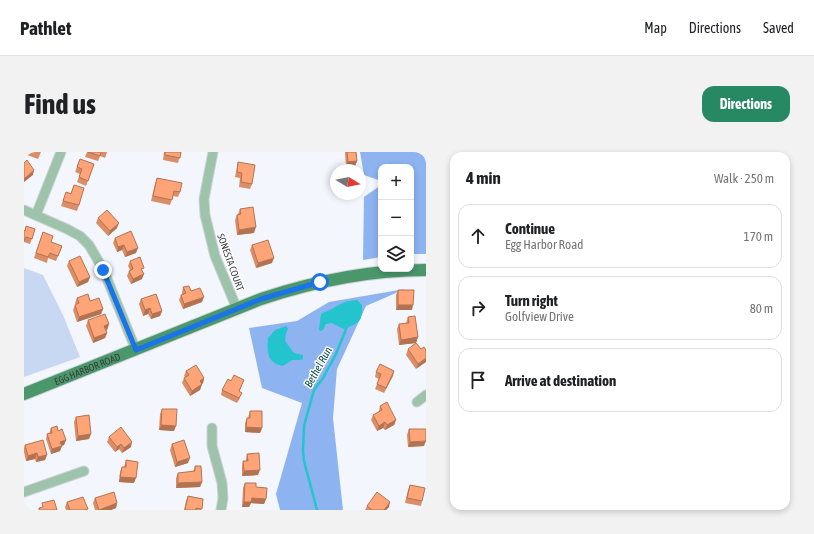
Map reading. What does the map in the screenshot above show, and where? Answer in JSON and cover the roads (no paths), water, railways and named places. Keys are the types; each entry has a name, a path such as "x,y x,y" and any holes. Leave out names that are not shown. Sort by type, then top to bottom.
{"main road":[{"name":"EGG HARBOR ROAD","path":"24,394 276,294 320,282 362,274 426,270"}],"street":[{"path":"36,215 61,152"},
{"name":"SONESTA COURT","path":"213,152 204,199 205,215 215,256 237,309"},
{"path":"24,210 80,236 89,245 103,270 136,350"},
{"path":"417,402 426,395"},
{"path":"212,428 212,446 222,483 223,498 221,510"},
{"path":"24,492 84,471"}],"waterway":[{"name":"Bethel Run","path":"317,510 304,461 304,426 314,390 323,378 336,354 347,327"}]}
